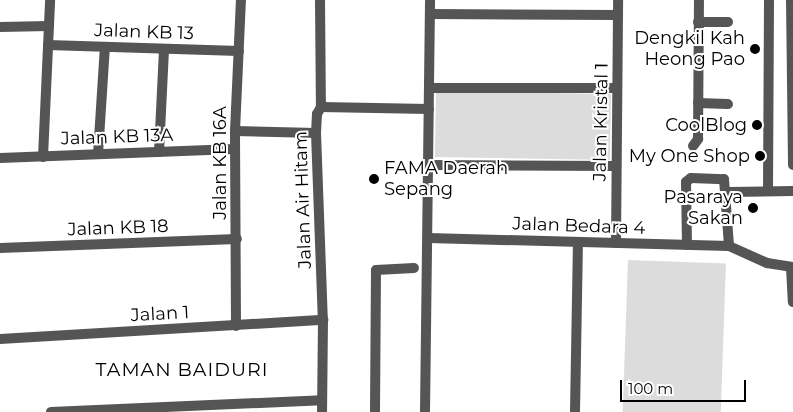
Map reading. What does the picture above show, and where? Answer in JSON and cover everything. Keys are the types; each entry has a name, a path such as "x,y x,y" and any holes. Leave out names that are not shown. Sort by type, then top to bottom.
{"street":[{"path":"43,156 50,0"},
{"name":"Jalan KB 16A","path":"236,326 235,131 241,0"},
{"name":"Jalan Air Hitam","path":"320,0 321,108 317,114 316,133 323,320 322,412"},
{"path":"425,412 430,0"},
{"name":"Jalan Kristal 1","path":"616,244 618,0"},
{"path":"693,146 698,139 698,0"},
{"path":"768,191 769,0"},
{"path":"791,0 793,165"},
{"path":"430,14 618,15"},
{"path":"698,22 728,22"},
{"path":"0,27 49,26"},
{"name":"Jalan KB 13","path":"48,45 239,51"},
{"path":"98,154 105,47"},
{"path":"159,152 164,49"},
{"path":"429,88 617,88"},
{"path":"698,104 728,104"},
{"path":"321,108 429,109"},
{"path":"235,131 316,133"},
{"name":"Jalan KB 13A","path":"0,158 235,149"},
{"path":"429,165 616,166"},
{"path":"686,245 686,182 690,178 724,179 728,192 729,246 767,263 792,267 793,302"},
{"path":"728,192 793,191"},
{"name":"Jalan Bedara 4","path":"428,238 729,246"},
{"name":"Jalan KB 18","path":"0,248 237,240"},
{"path":"575,412 578,242"},
{"path":"376,412 376,270 414,268"},
{"name":"Jalan 1","path":"0,339 323,320"},
{"path":"51,412 260,407 322,400"}],"shaded area":[{"path":"436,91 611,94 610,160 435,157"},
{"path":"628,260 726,263 721,412 623,412"}],"place":[{"name":"Dengkil Kah Heong Pao","path":"755,49"},
{"name":"CoolBlog","path":"757,125"},
{"name":"My One Shop","path":"760,156"},
{"name":"FAMA Daerah Sepang","path":"374,179"},
{"name":"Pasaraya Sakan","path":"753,208"}],"district":[{"name":"TAMAN BAIDURI","path":"182,370"}]}
